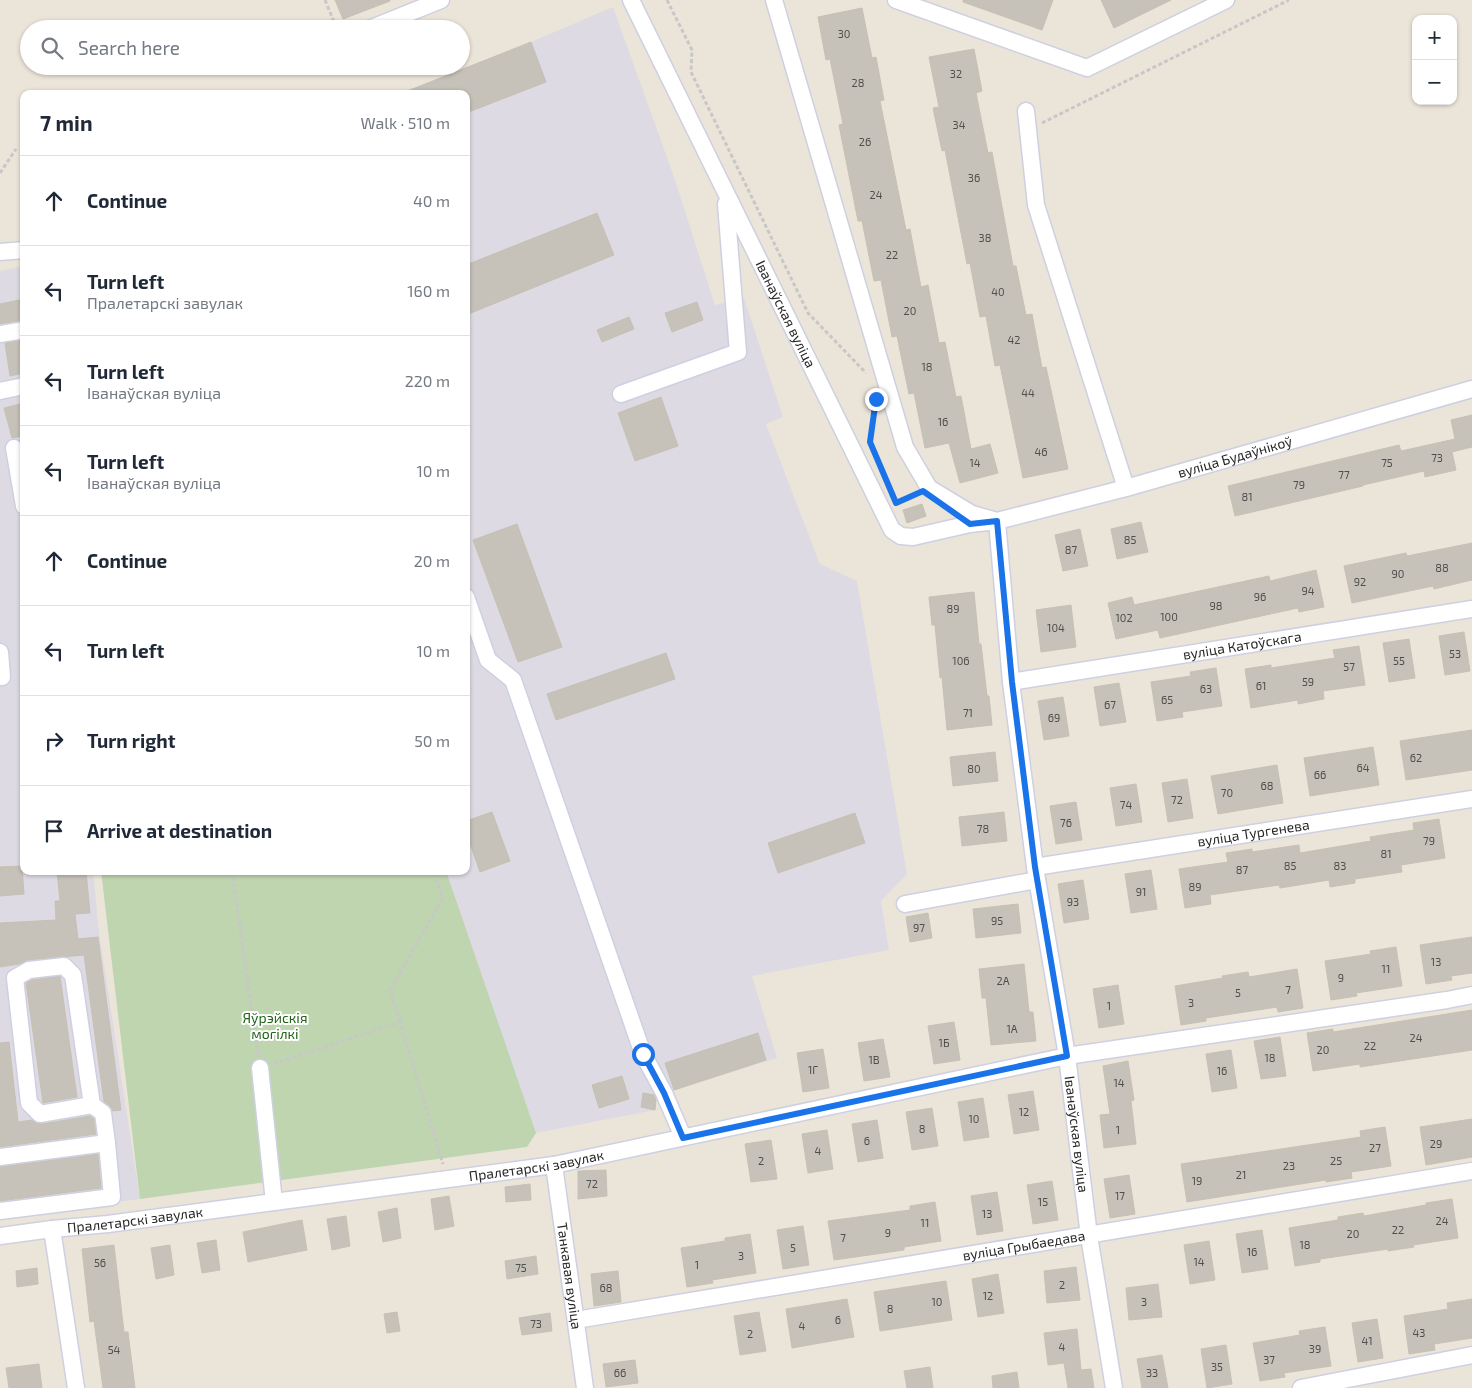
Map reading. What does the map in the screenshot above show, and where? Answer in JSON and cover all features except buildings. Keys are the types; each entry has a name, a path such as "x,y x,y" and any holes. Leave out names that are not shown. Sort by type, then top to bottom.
{"street":[{"path":"391,20 441,0"},
{"name":"Іванаўская вуліца","path":"631,0 892,530 901,536 913,537 970,524 997,521 1012,682 1036,873 1067,1056 1089,1236 1114,1388"},
{"path":"774,0 905,448 929,488 972,514 997,521"},
{"path":"896,0 1087,68 1226,0"},
{"path":"1026,111 1036,205 1126,488"},
{"path":"621,394 738,352 726,195"},
{"path":"0,252 20,250"},
{"path":"0,334 20,331"},
{"path":"0,391 20,387"},
{"name":"вуліца Будаўнікоў","path":"997,521 1126,488 1472,389"},
{"path":"13,448 20,485"},
{"path":"470,608 488,660 512,680 643,1054 664,1093 683,1138"},
{"name":"вуліца Катоўскага","path":"1012,682 1472,609"},
{"path":"0,652 2,677"},
{"name":"вуліца Тургенева","path":"905,904 1036,873 1472,799"},
{"path":"0,1211 112,1197 108,1143 103,1113 92,1105 73,975 64,966 29,970 14,978 29,1103 40,1114 92,1105"},
{"name":"Пралетарскі завулак","path":"0,1236 108,1224 554,1165 1067,1056 1438,1002 1472,995"},
{"path":"260,1068 274,1202"},
{"path":"0,1157 108,1143"},
{"name":"Танкавая вуліца","path":"554,1165 585,1388"},
{"name":"вуліца Грыбаедава","path":"576,1320 1472,1171"},
{"path":"52,1229 76,1388"},
{"path":"1301,1388 1472,1355"}],"path":[{"path":"325,0 333,20"},
{"path":"667,0 692,50 691,72 808,313 868,376"},
{"path":"1028,130 1289,0"},
{"path":"0,173 16,149"},
{"path":"876,399 870,442 885,476"},
{"path":"893,494 896,503 923,491"},
{"path":"233,875 260,1068 400,1022"},
{"path":"434,875 443,898 390,990 448,1179"}],"shaded area":[{"path":"613,7 674,177 715,305 744,298 783,417 766,424 820,564 857,581 907,874 881,901 889,950 752,976 777,1058 657,1096 655,1110 536,1133 444,875 470,875 470,90 408,90 447,75 470,75 470,66"},
{"path":"20,267 20,875 93,875 99,932 140,1199 0,1216 0,271"}],"green space":[{"name":"Яўрэйскія могілкі","path":"101,875 447,875 536,1133 527,1147 140,1199"}],"route":[{"path":"643,1054 664,1093 683,1138 1067,1056 1035,867 1012,682 997,521 970,524 923,491 896,503 870,442 876,399"}]}
